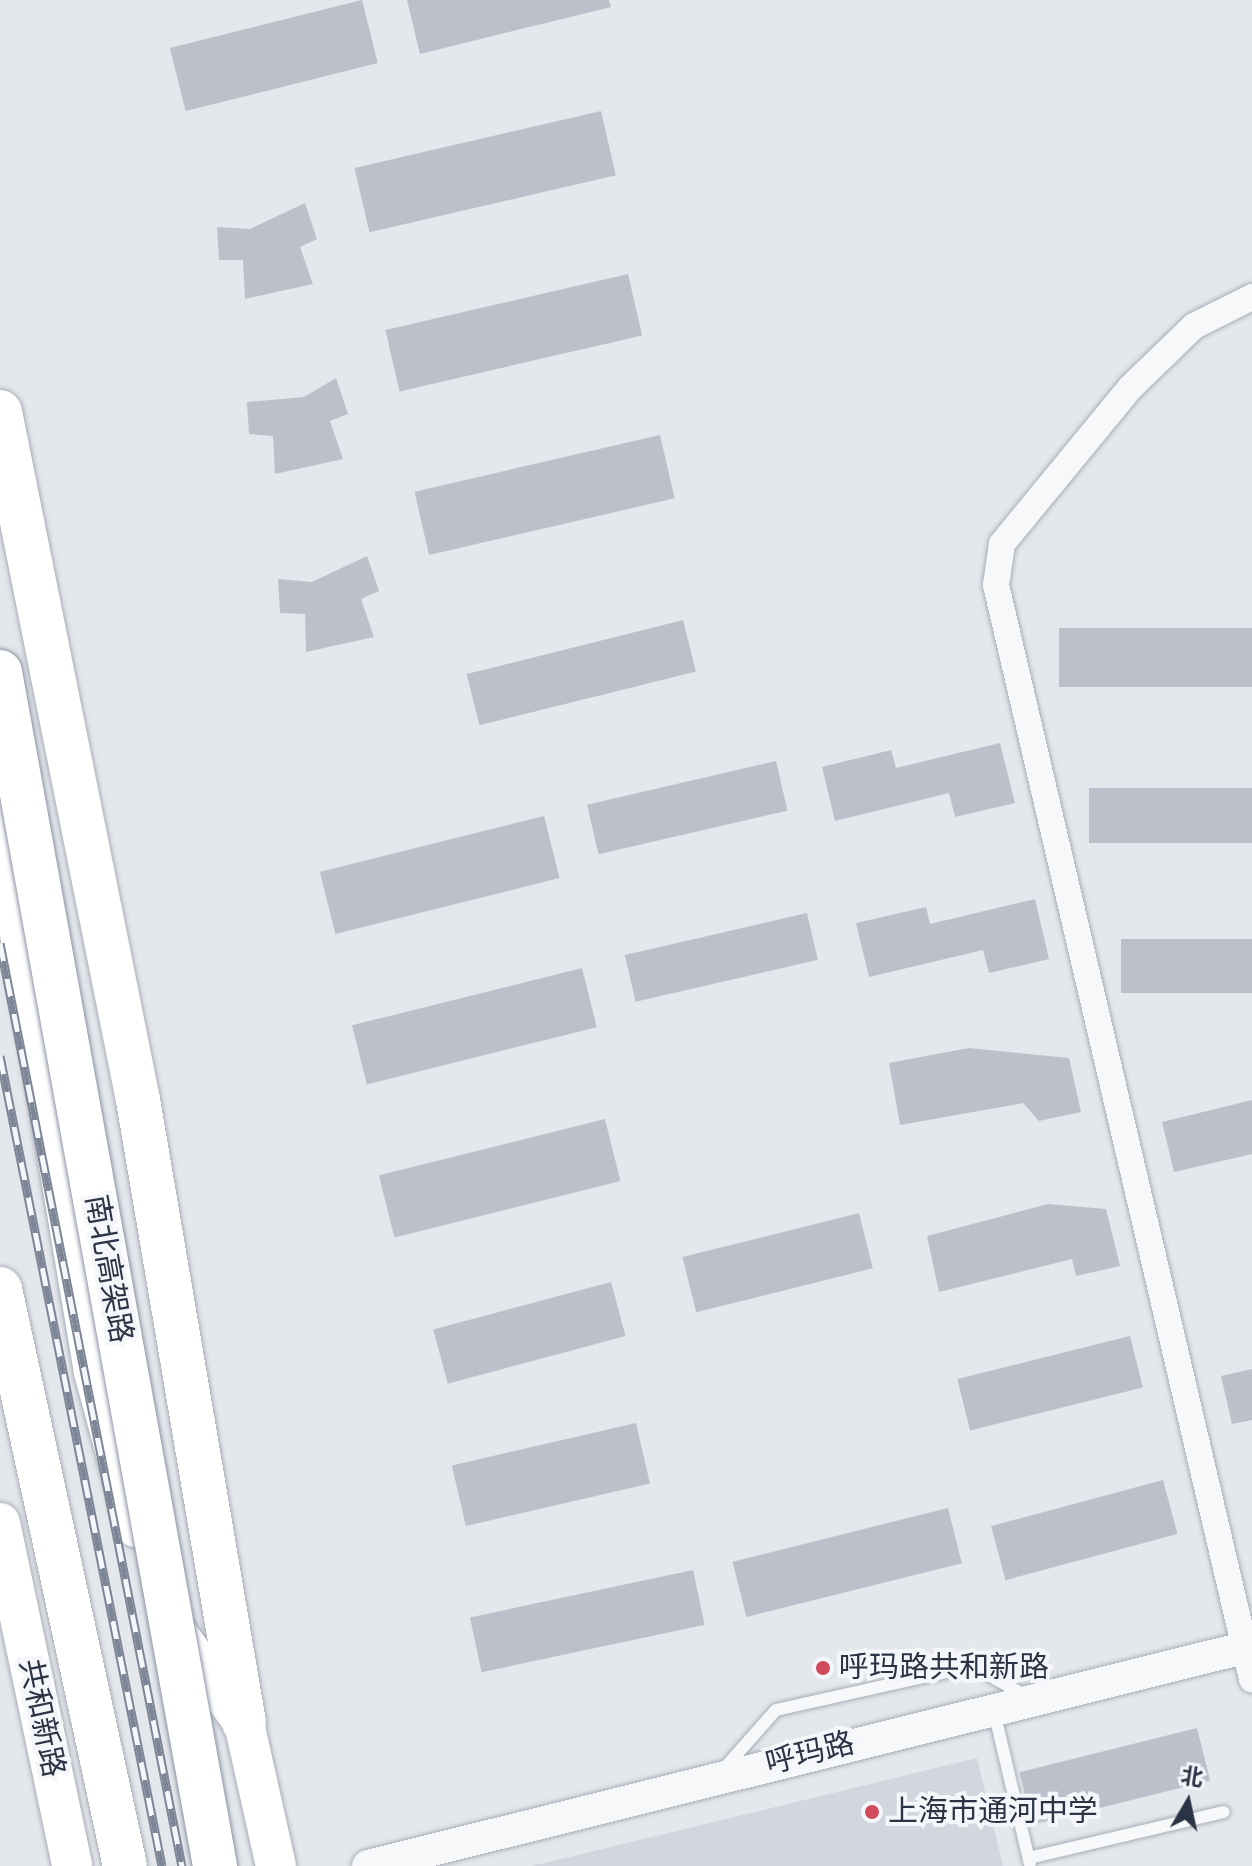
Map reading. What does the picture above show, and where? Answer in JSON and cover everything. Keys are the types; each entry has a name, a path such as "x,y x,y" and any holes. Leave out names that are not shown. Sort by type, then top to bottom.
{"highway":[{"path":"0,412 138,1100 244,1723"},
{"name":"南北高架路","path":"0,672 215,1866"},
{"path":"0,1289 125,1866"}],"main road":[{"path":"0,816 94,1372 156,1600 198,1669 244,1723 276,1866"},
{"name":"共和新路","path":"0,1523 72,1866"}],"street":[{"path":"1252,297 1194,326 1130,388 1002,544 996,585 1248,1647 1252,1679"},
{"name":"呼玛路","path":"368,1866 993,1707 1248,1647"}],"lane":[{"path":"716,1778 776,1710 973,1666 1030,1699"},
{"path":"993,1707 1030,1862 1224,1812"}],"shaded area":[{"name":"上海市通河中学","path":"977,1758 1003,1866 532,1866"}],"building":[{"path":"362,0 378,63 186,111 170,48"},
{"path":"407,0 609,0 611,7 420,54"},
{"path":"601,111 616,175 369,232 354,168"},
{"path":"305,203 317,239 300,247 313,284 245,299 243,260 219,260 217,227 250,229"},
{"path":"628,274 642,335 400,391 385,330"},
{"path":"336,378 348,414 330,421 343,459 275,474 273,436 249,434 247,402 304,397"},
{"path":"660,435 675,498 429,555 414,492"},
{"path":"367,556 379,591 361,599 374,637 306,652 305,614 280,613 278,579 312,582"},
{"path":"683,620 696,671 479,725 467,674"},
{"path":"1059,628 1252,628 1252,687 1059,687"},
{"path":"1000,743 1015,803 955,817 949,793 835,821 822,767 891,750 896,768"},
{"path":"776,761 787,811 598,854 587,805"},
{"path":"1089,788 1252,788 1252,843 1089,843"},
{"path":"544,816 559,878 335,934 320,872"},
{"path":"1035,899 1049,959 989,973 983,950 869,977 856,923 926,907 930,924"},
{"path":"807,913 818,960 636,1002 625,955"},
{"path":"1121,939 1252,939 1252,993 1121,993"},
{"path":"582,968 597,1027 367,1085 352,1025"},
{"path":"969,1048 1069,1058 1081,1112 1039,1121 1023,1103 900,1125 889,1063"},
{"path":"1252,1100 1252,1154 1174,1172 1162,1122"},
{"path":"605,1119 620,1181 394,1237 379,1175"},
{"path":"1048,1204 1106,1209 1120,1266 1076,1276 1072,1259 939,1292 927,1236"},
{"path":"859,1213 873,1268 696,1312 682,1257"},
{"path":"611,1282 625,1336 448,1384 433,1330"},
{"path":"1130,1336 1143,1387 970,1430 957,1379"},
{"path":"1252,1369 1252,1420 1232,1424 1221,1376"},
{"path":"636,1423 650,1483 466,1526 452,1466"},
{"path":"1163,1480 1177,1534 1006,1580 991,1526"},
{"path":"948,1508 962,1563 746,1617 733,1562"},
{"path":"693,1570 705,1625 482,1672 470,1617"},
{"path":"1197,1728 1210,1780 1032,1825 1019,1772"}],"railway":[{"path":"0,943 182,1866"},
{"path":"0,1056 162,1866"}],"place":[{"name":"呼玛路共和新路","path":"823,1668"},
{"name":"上海市通河中学","path":"872,1812"}]}
